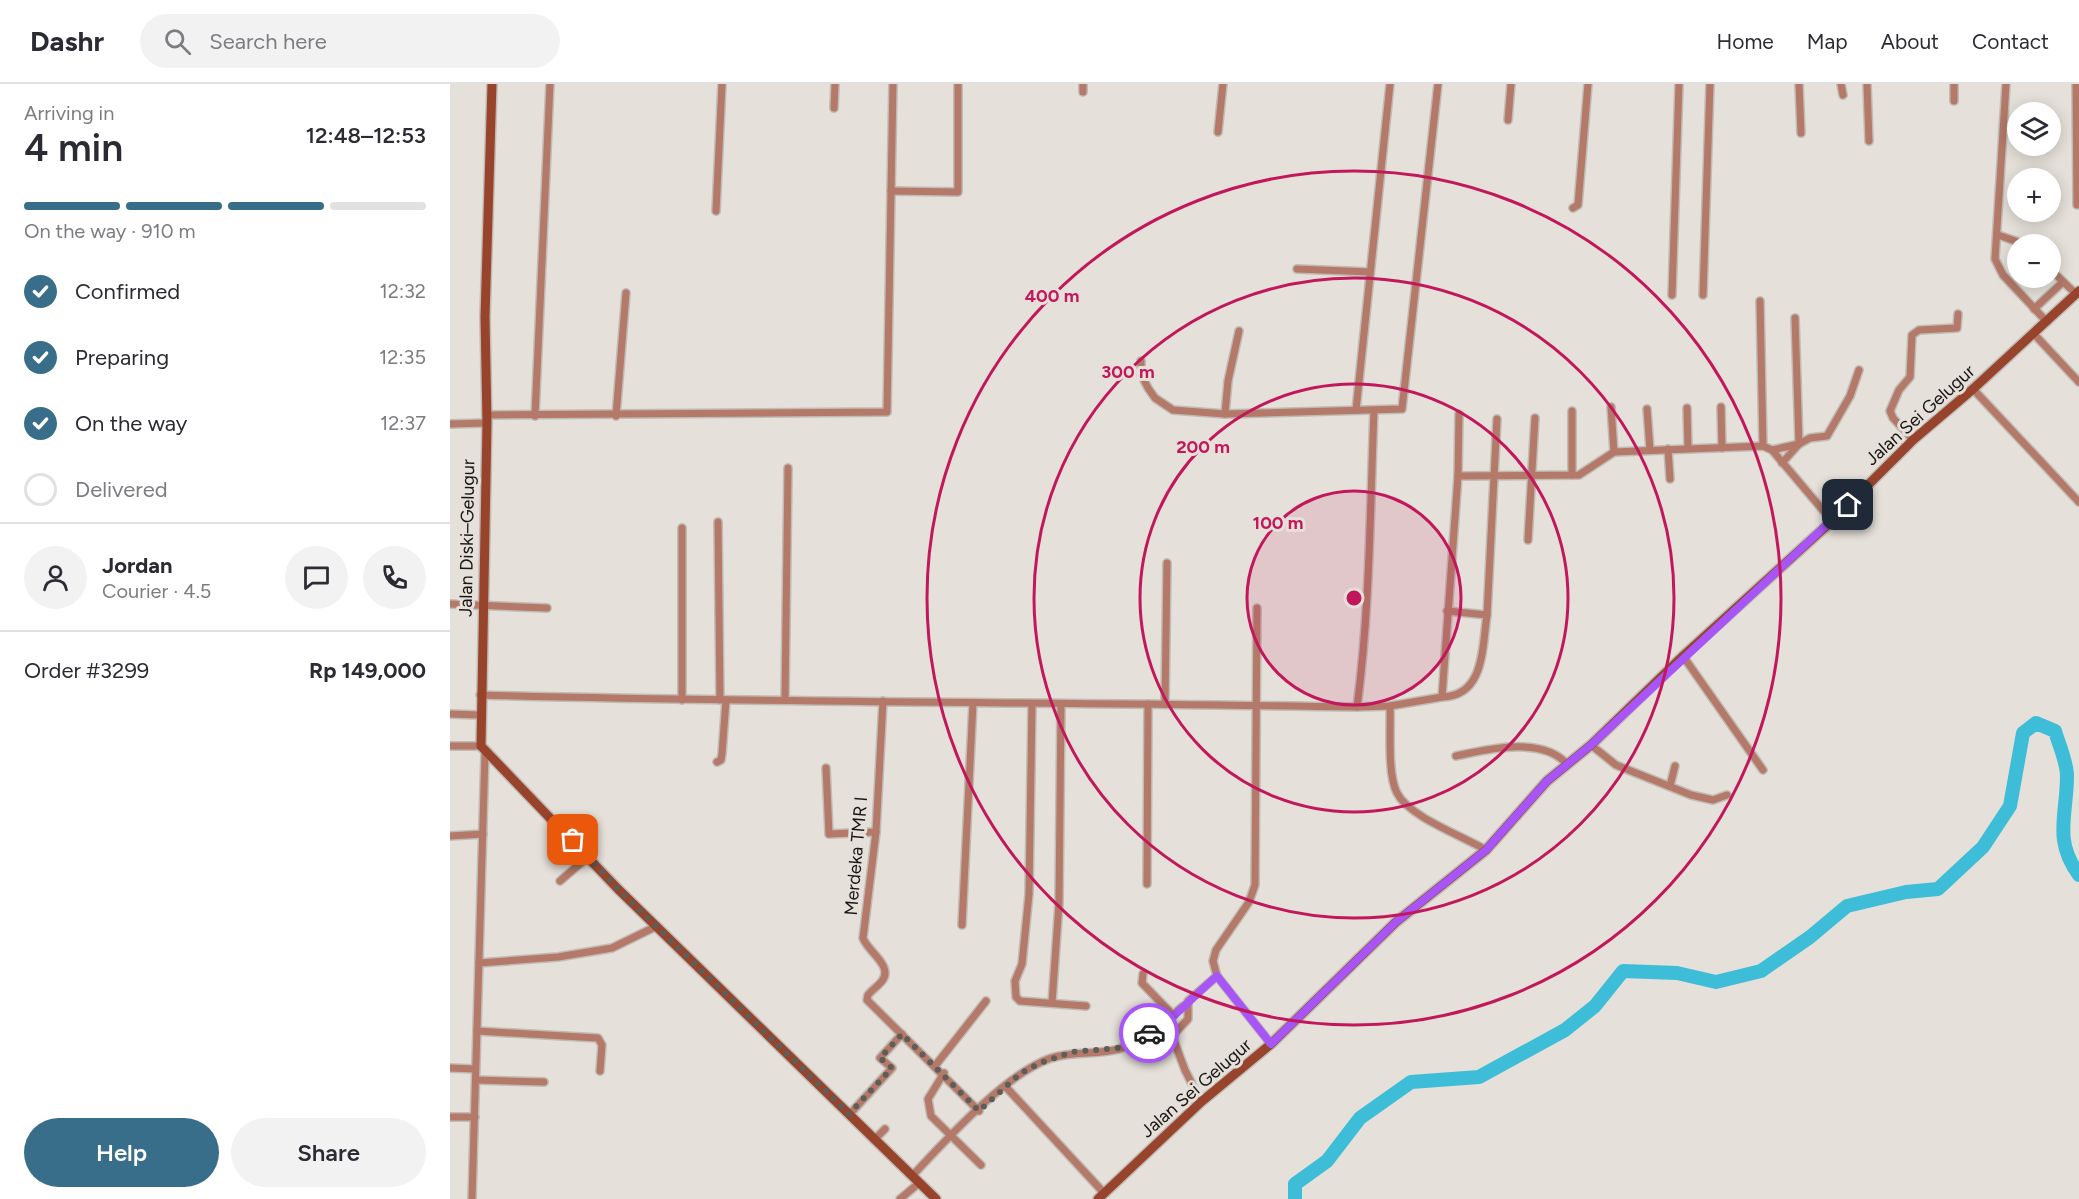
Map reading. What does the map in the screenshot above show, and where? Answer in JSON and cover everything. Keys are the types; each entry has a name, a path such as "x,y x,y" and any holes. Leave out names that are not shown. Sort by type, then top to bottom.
{"main road":[{"name":"Jalan Diski–Gelugur","path":"483,750 479,715 486,419 485,316 492,84"},
{"name":"Jalan Sei Gelugur","path":"1101,1196 1202,1102 1271,1044 1396,922 1486,850 1527,801 1591,745 1683,656 1832,521 1914,440 1973,389 2077,292"},
{"path":"483,750 657,926 936,1199"}],"street":[{"path":"535,416 550,84"},
{"path":"716,211 722,84"},
{"path":"834,108 835,84"},
{"path":"450,424 535,416 887,412 893,84"},
{"path":"891,191 959,191 958,84"},
{"path":"1218,132 1222,84"},
{"path":"1356,410 1390,84"},
{"path":"1141,361 1141,374 1148,388 1155,398 1169,409 1224,414 1399,410 1404,406 1429,152 1438,84"},
{"path":"1508,120 1511,84"},
{"path":"1573,208 1578,204 1588,84"},
{"path":"1672,295 1679,84"},
{"path":"1703,295 1710,84"},
{"path":"1798,84 1801,133"},
{"path":"1841,84 1843,95"},
{"path":"1867,84 1869,141"},
{"path":"1954,84 1954,101"},
{"path":"2006,84 1998,235 1994,249 1999,268 2047,321"},
{"path":"2076,84 2077,205"},
{"path":"1998,235 2007,238"},
{"path":"1297,269 1370,272"},
{"path":"2034,309 2063,282 2077,292"},
{"path":"616,416 626,293"},
{"path":"1760,300 1762,446"},
{"path":"1914,440 1893,418 1890,411 1899,390 1910,377 1912,335 1919,330 1957,328 1958,314"},
{"path":"1782,462 1799,444 1795,318"},
{"path":"1224,414 1228,381 1239,331"},
{"path":"2033,333 2079,382"},
{"path":"1772,450 1799,444 1810,438 1824,437 1833,429 1850,396 1858,370"},
{"path":"1973,389 2079,502"},
{"path":"1611,407 1614,452"},
{"path":"1687,408 1688,448"},
{"path":"1721,408 1722,448"},
{"path":"1647,409 1650,450"},
{"path":"1357,707 1362,668 1370,541 1374,411"},
{"path":"1572,411 1572,475"},
{"path":"1442,698 1458,476 1459,414"},
{"path":"1528,540 1535,418"},
{"path":"480,694 682,700 784,699 1032,705 1165,704 1357,707 1390,706 1458,694 1475,681 1487,615 1492,476 1497,419"},
{"path":"1458,476 1583,474 1614,452 1762,446 1772,450 1832,521"},
{"path":"1668,449 1670,479"},
{"path":"784,699 788,468"},
{"path":"717,762 721,760 722,754 723,700 718,522"},
{"path":"682,528 682,700"},
{"path":"1165,704 1167,563"},
{"path":"450,604 547,608"},
{"path":"1257,608 1255,885 1249,902 1216,950 1213,961 1217,976 1271,1044"},
{"path":"1447,611 1487,615"},
{"path":"1683,656 1763,770"},
{"name":"Merdeka TMR I","path":"883,702 876,832 863,941 881,962 885,973 883,980 868,995 867,1000 902,1034"},
{"path":"962,925 973,703"},
{"path":"1147,884 1148,704"},
{"path":"1032,705 1028,921 1022,964 1015,981 1015,991 1020,1001 1086,1006"},
{"path":"1052,1003 1059,903 1061,705"},
{"path":"1390,706 1393,782 1397,794 1404,802 1436,824 1486,850"},
{"path":"450,714 479,715"},
{"path":"1591,745 1616,765 1691,795 1713,800 1727,795"},
{"path":"450,746 483,750 483,834 472,1199"},
{"path":"1456,756 1505,748 1545,749 1558,754 1567,764"},
{"path":"1670,786 1675,766"},
{"path":"826,768 829,834 876,832"},
{"path":"450,837 483,834"},
{"path":"560,881 589,856"},
{"path":"479,963 558,957 612,948 657,926"},
{"path":"1143,974 1142,983 1172,1014"},
{"path":"912,1176 950,1137 1021,1073 1072,1052 1119,1048 1165,1024 1172,1014 1187,1004 1217,976"},
{"path":"935,1066 986,1001"},
{"path":"1187,1004 1188,1019 1173,1038 1185,1070 1202,1102"},
{"path":"477,1031 598,1038 602,1045 600,1071"},
{"path":"849,1114 892,1068 880,1058 902,1034 944,1073 979,1111"},
{"path":"450,1068 475,1069"},
{"path":"944,1073 931,1092 928,1105 930,1116 981,1165"},
{"path":"476,1080 544,1082"},
{"path":"1005,1086 1101,1196"},
{"path":"450,1117 475,1117"},
{"path":"874,1140 885,1129"},
{"path":"900,1199 920,1184"}],"waterway":[{"path":"1295,1199 1295,1184 1327,1161 1360,1118 1411,1082 1479,1077 1565,1030 1595,1006 1623,971 1677,973 1716,982 1761,971 1810,937 1847,906 1906,892 1938,889 1983,847 2010,806 2023,733 2036,723 2055,731 2064,759 2067,771 2064,839 2066,850 2079,875"}],"way so far":[{"path":"573,840 618,889 849,1114 892,1068 880,1058 902,1034 944,1073 979,1111 1021,1073 1040,1063 1072,1052 1119,1048 1149,1033"}],"route":[{"path":"1149,1033 1165,1024 1172,1014 1187,1004 1190,998 1217,976 1271,1044 1396,922 1486,850 1547,781 1591,745 1698,642 1848,505"}]}
